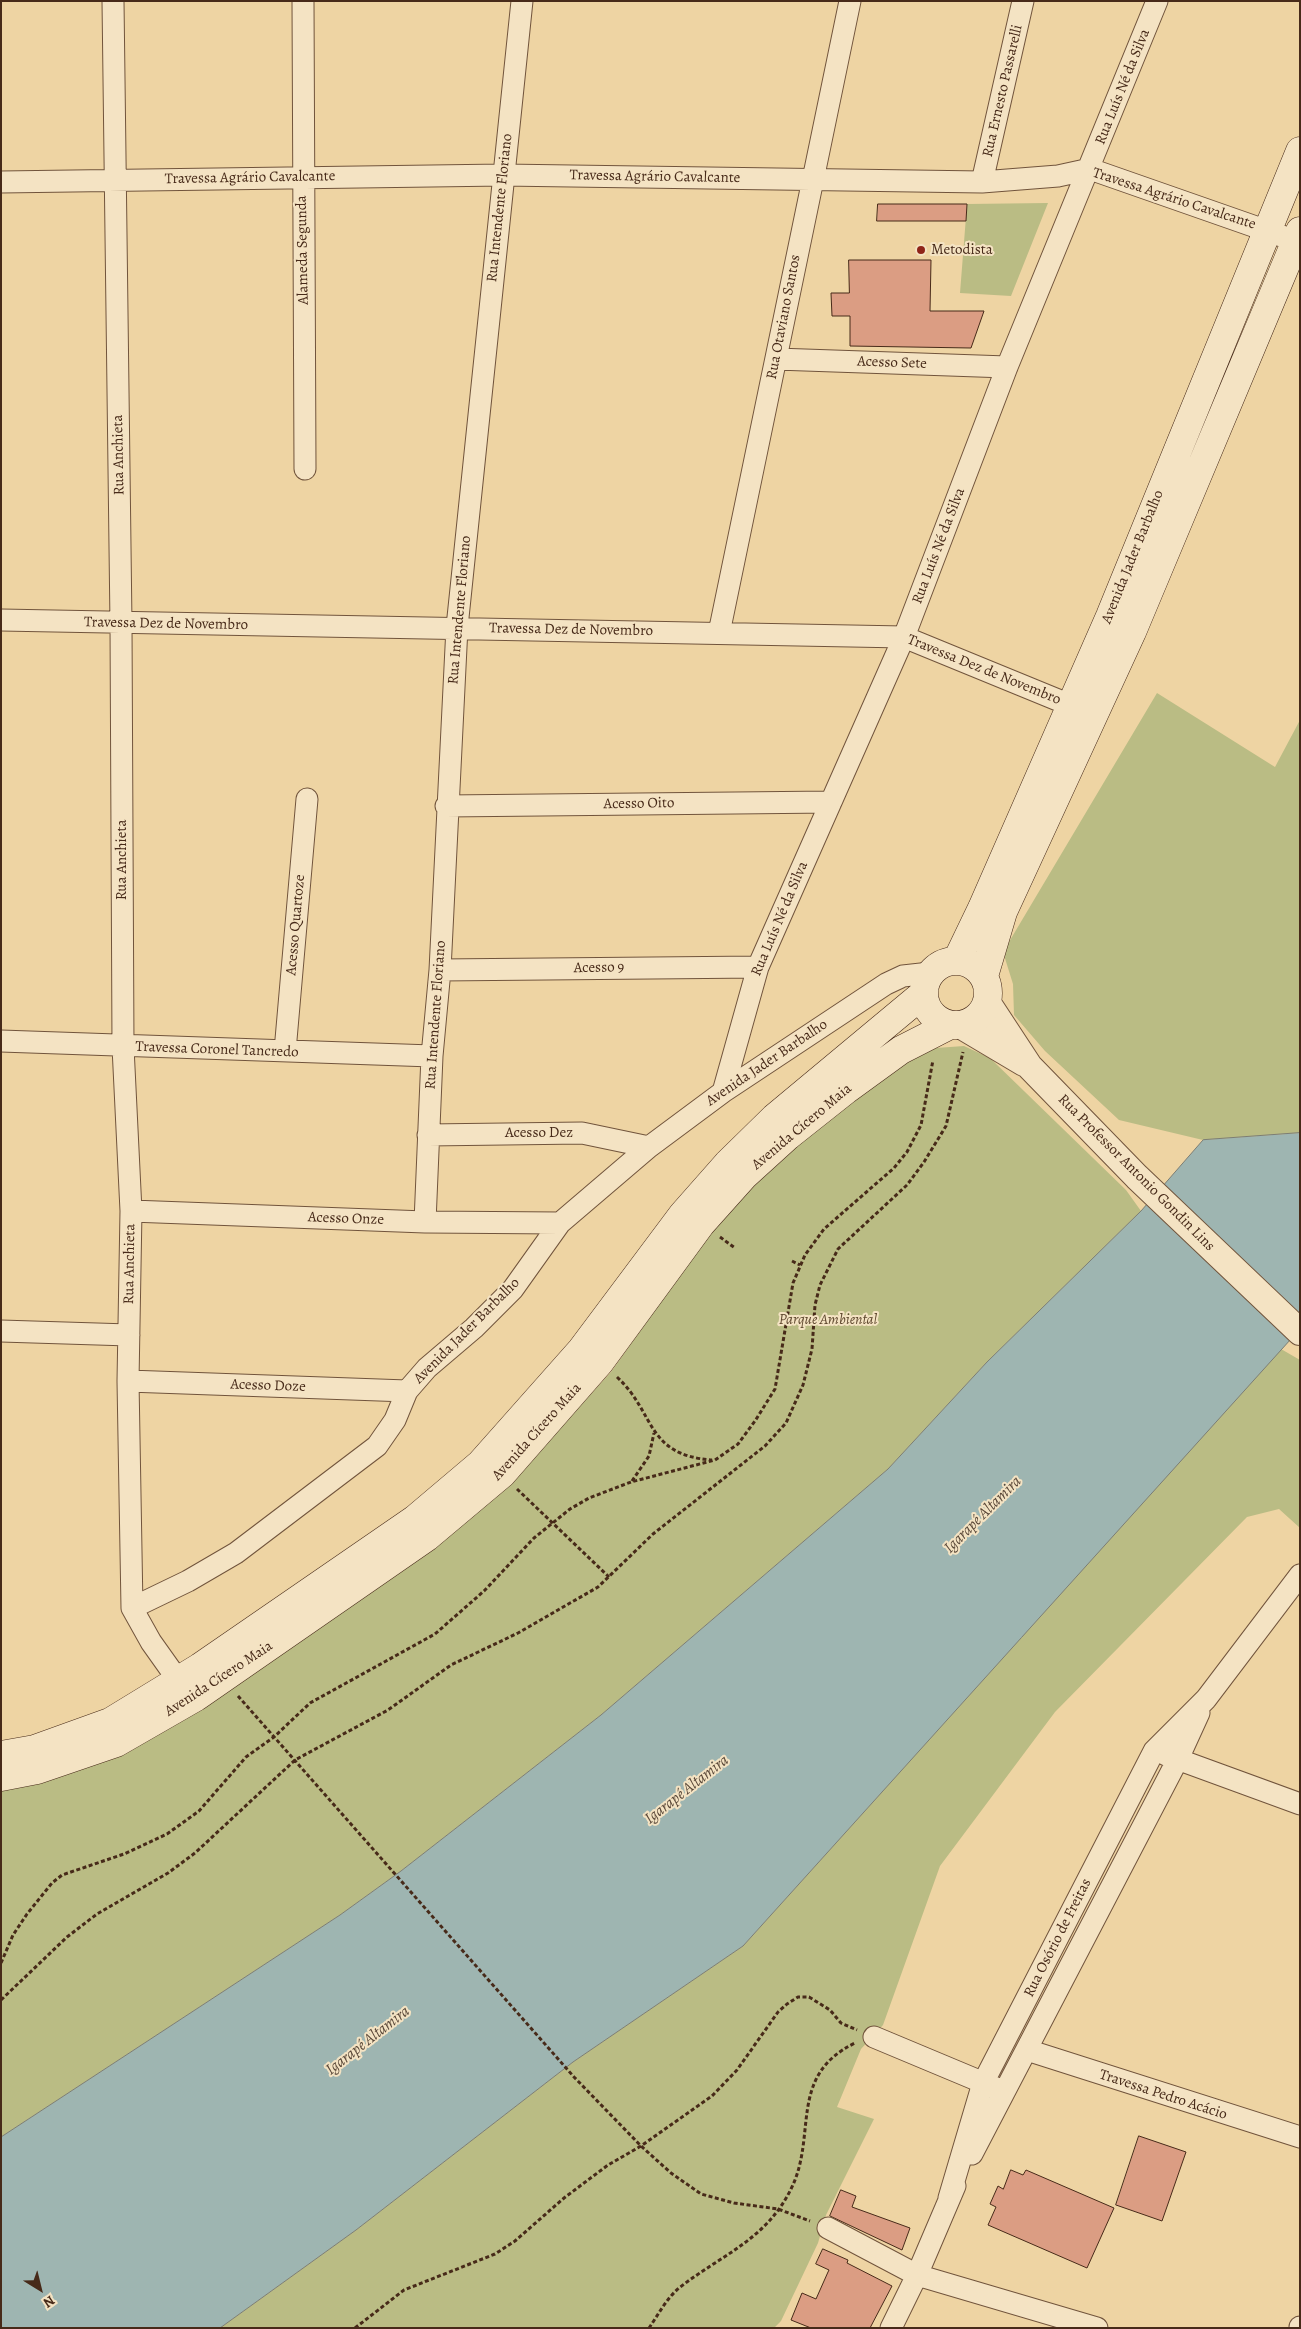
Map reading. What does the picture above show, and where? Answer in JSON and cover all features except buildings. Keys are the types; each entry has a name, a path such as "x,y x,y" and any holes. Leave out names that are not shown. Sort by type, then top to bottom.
{"main road":[{"name":"Avenida Jader Barbalho","path":"957,960 982,908 1110,616 1300,151"},
{"name":"Avenida Jader Barbalho","path":"984,976 1003,912 1132,632 1298,236"},
{"path":"946,961 968,962 977,967 984,976 988,984 987,1002 977,1018 958,1032 940,1021 926,1005 927,984 946,961"},
{"name":"Avenida Cícero Maia","path":"1,1777 37,1770 116,1743 415,1519 480,1464 582,1349 683,1214 728,1163 774,1118 927,984"},
{"name":"Avenida Cícero Maia","path":"1,1755 35,1749 110,1722 187,1688 427,1537 502,1474 600,1362 701,1224 744,1176 788,1136 901,1050 958,1032"}],"street":[{"name":"Rua Anchieta","path":"113,1 121,624 123,1047 131,1211 128,1381 132,1608 151,1642 187,1688"},
{"name":"Alameda Segunda","path":"303,1 302,178 305,469"},
{"name":"Rua Intendente Floriano","path":"424,1222 432,1056 440,970 446,806 457,627 522,1"},
{"name":"Rua Otaviano Santos","path":"719,633 811,180 850,1"},
{"name":"Rua Ernesto Passarelli","path":"982,182 1023,1"},
{"name":"Rua Luís Né da Silva","path":"723,1092 758,966 904,637 1007,367 1090,169 1157,1"},
{"name":"Travessa Agrário Cavalcante","path":"1,182 503,174 982,182 1058,176 1090,169 1268,230 1298,236"},
{"name":"Acesso Sete","path":"776,359 1007,367"},
{"name":"Travessa Dez de Novembro","path":"1,620 121,624 457,627 904,637 1070,705 1096,709"},
{"name":"Acesso Quartoze","path":"285,1051 307,799"},
{"name":"Acesso Oito","path":"446,806 831,802"},
{"name":"Acesso 9","path":"440,970 758,966"},
{"name":"Avenida Jader Barbalho","path":"132,1608 188,1582 236,1553 377,1446 395,1420 407,1391 427,1368 474,1328 513,1289 560,1223 649,1147 723,1092 886,984 903,976 927,984"},
{"name":"Rua Professor Antonio Gondin Lins","path":"987,1002 1029,1066 1137,1177 1300,1332"},
{"path":"958,1032 1029,1066"},
{"name":"Travessa Coronel Tancredo","path":"1,1041 123,1047 432,1056"},
{"name":"Acesso Dez","path":"428,1135 582,1133 649,1147"},
{"name":"Acesso Onze","path":"131,1211 424,1222 560,1223"},
{"path":"1,1331 128,1334"},
{"name":"Acesso Doze","path":"128,1381 407,1391"},
{"name":"Rua Osório de Freitas","path":"949,2198 983,2083 1154,1751 1206,1699 1300,1575"},
{"name":"Rua Osório de Freitas","path":"891,2328 917,2275 949,2198 1178,1760 1206,1699"},
{"path":"1154,1751 1300,1804"},
{"path":"873,2036 1004,2092"},
{"name":"Travessa Pedro Acácio","path":"1027,2050 1300,2138"},
{"path":"828,2228 917,2275 1097,2328"}],"path":[{"path":"1,2000 67,1937 97,1914 168,1873 195,1852 295,1760 388,1710 451,1665 518,1633 598,1587 653,1534 765,1446 786,1422 804,1384 810,1358 820,1285 838,1249 907,1185 946,1126 958,1032"},
{"path":"1,1963 13,1935 27,1914 52,1883 62,1875 124,1854 167,1834 199,1811 246,1757 274,1737 310,1703 435,1634 484,1591 534,1538 553,1523 589,1498 631,1482 715,1460 738,1444 756,1421 775,1390 793,1283 800,1265 824,1229 894,1168 907,1152 921,1125 934,1057"},
{"path":"792,1261 800,1265"},
{"path":"600,1362 624,1384 654,1433 664,1444 678,1453 692,1458 715,1460"},
{"path":"631,1482 649,1456 654,1433"},
{"path":"502,1474 608,1577"},
{"path":"235,1693 574,2077 641,2146 671,2173 702,2194 734,2203 778,2209 828,2228"},
{"path":"355,2328 404,2290 495,2254 608,2165 641,2146 712,2096 738,2070 778,2012 798,1997 809,1997 820,2002 841,2023 873,2036"},
{"path":"649,2328 678,2289 752,2239 766,2226 792,2188 800,2165 814,2081 825,2063 831,2058 873,2036"}],"green space":[{"path":"1048,203 1011,296 960,293 967,204"},
{"path":"1157,693 1275,767 1300,720 1300,1133 1203,1140 1119,1120 1045,1051 1014,1015 1013,984 1003,952"},
{"name":"Parque Ambiental","path":"964,1046 990,1058 1126,1190 1141,1211 987,1362 888,1469 601,1715 401,1871 340,1915 1,2137 1,1788 511,1482 611,1372 712,1230 793,1144 904,1059 936,1048"},
{"path":"1281,1349 1300,1360 1300,1528 1279,1509 1247,1517 1055,1712 940,1866 883,2025 861,2049 837,2107 874,2119 826,2215 818,2243 781,2321 774,2328 220,2328 356,2230 573,2062 743,1946"}],"water":[{"name":"Igarapé Altamira","path":"1300,1133 1300,1329 743,1946 573,2062 356,2230 220,2328 1,2328 1,2137 340,1915 401,1871 601,1715 888,1469 987,1362 1141,1211 1203,1140"}],"place":[{"name":"Metodista","path":"921,250"}]}
